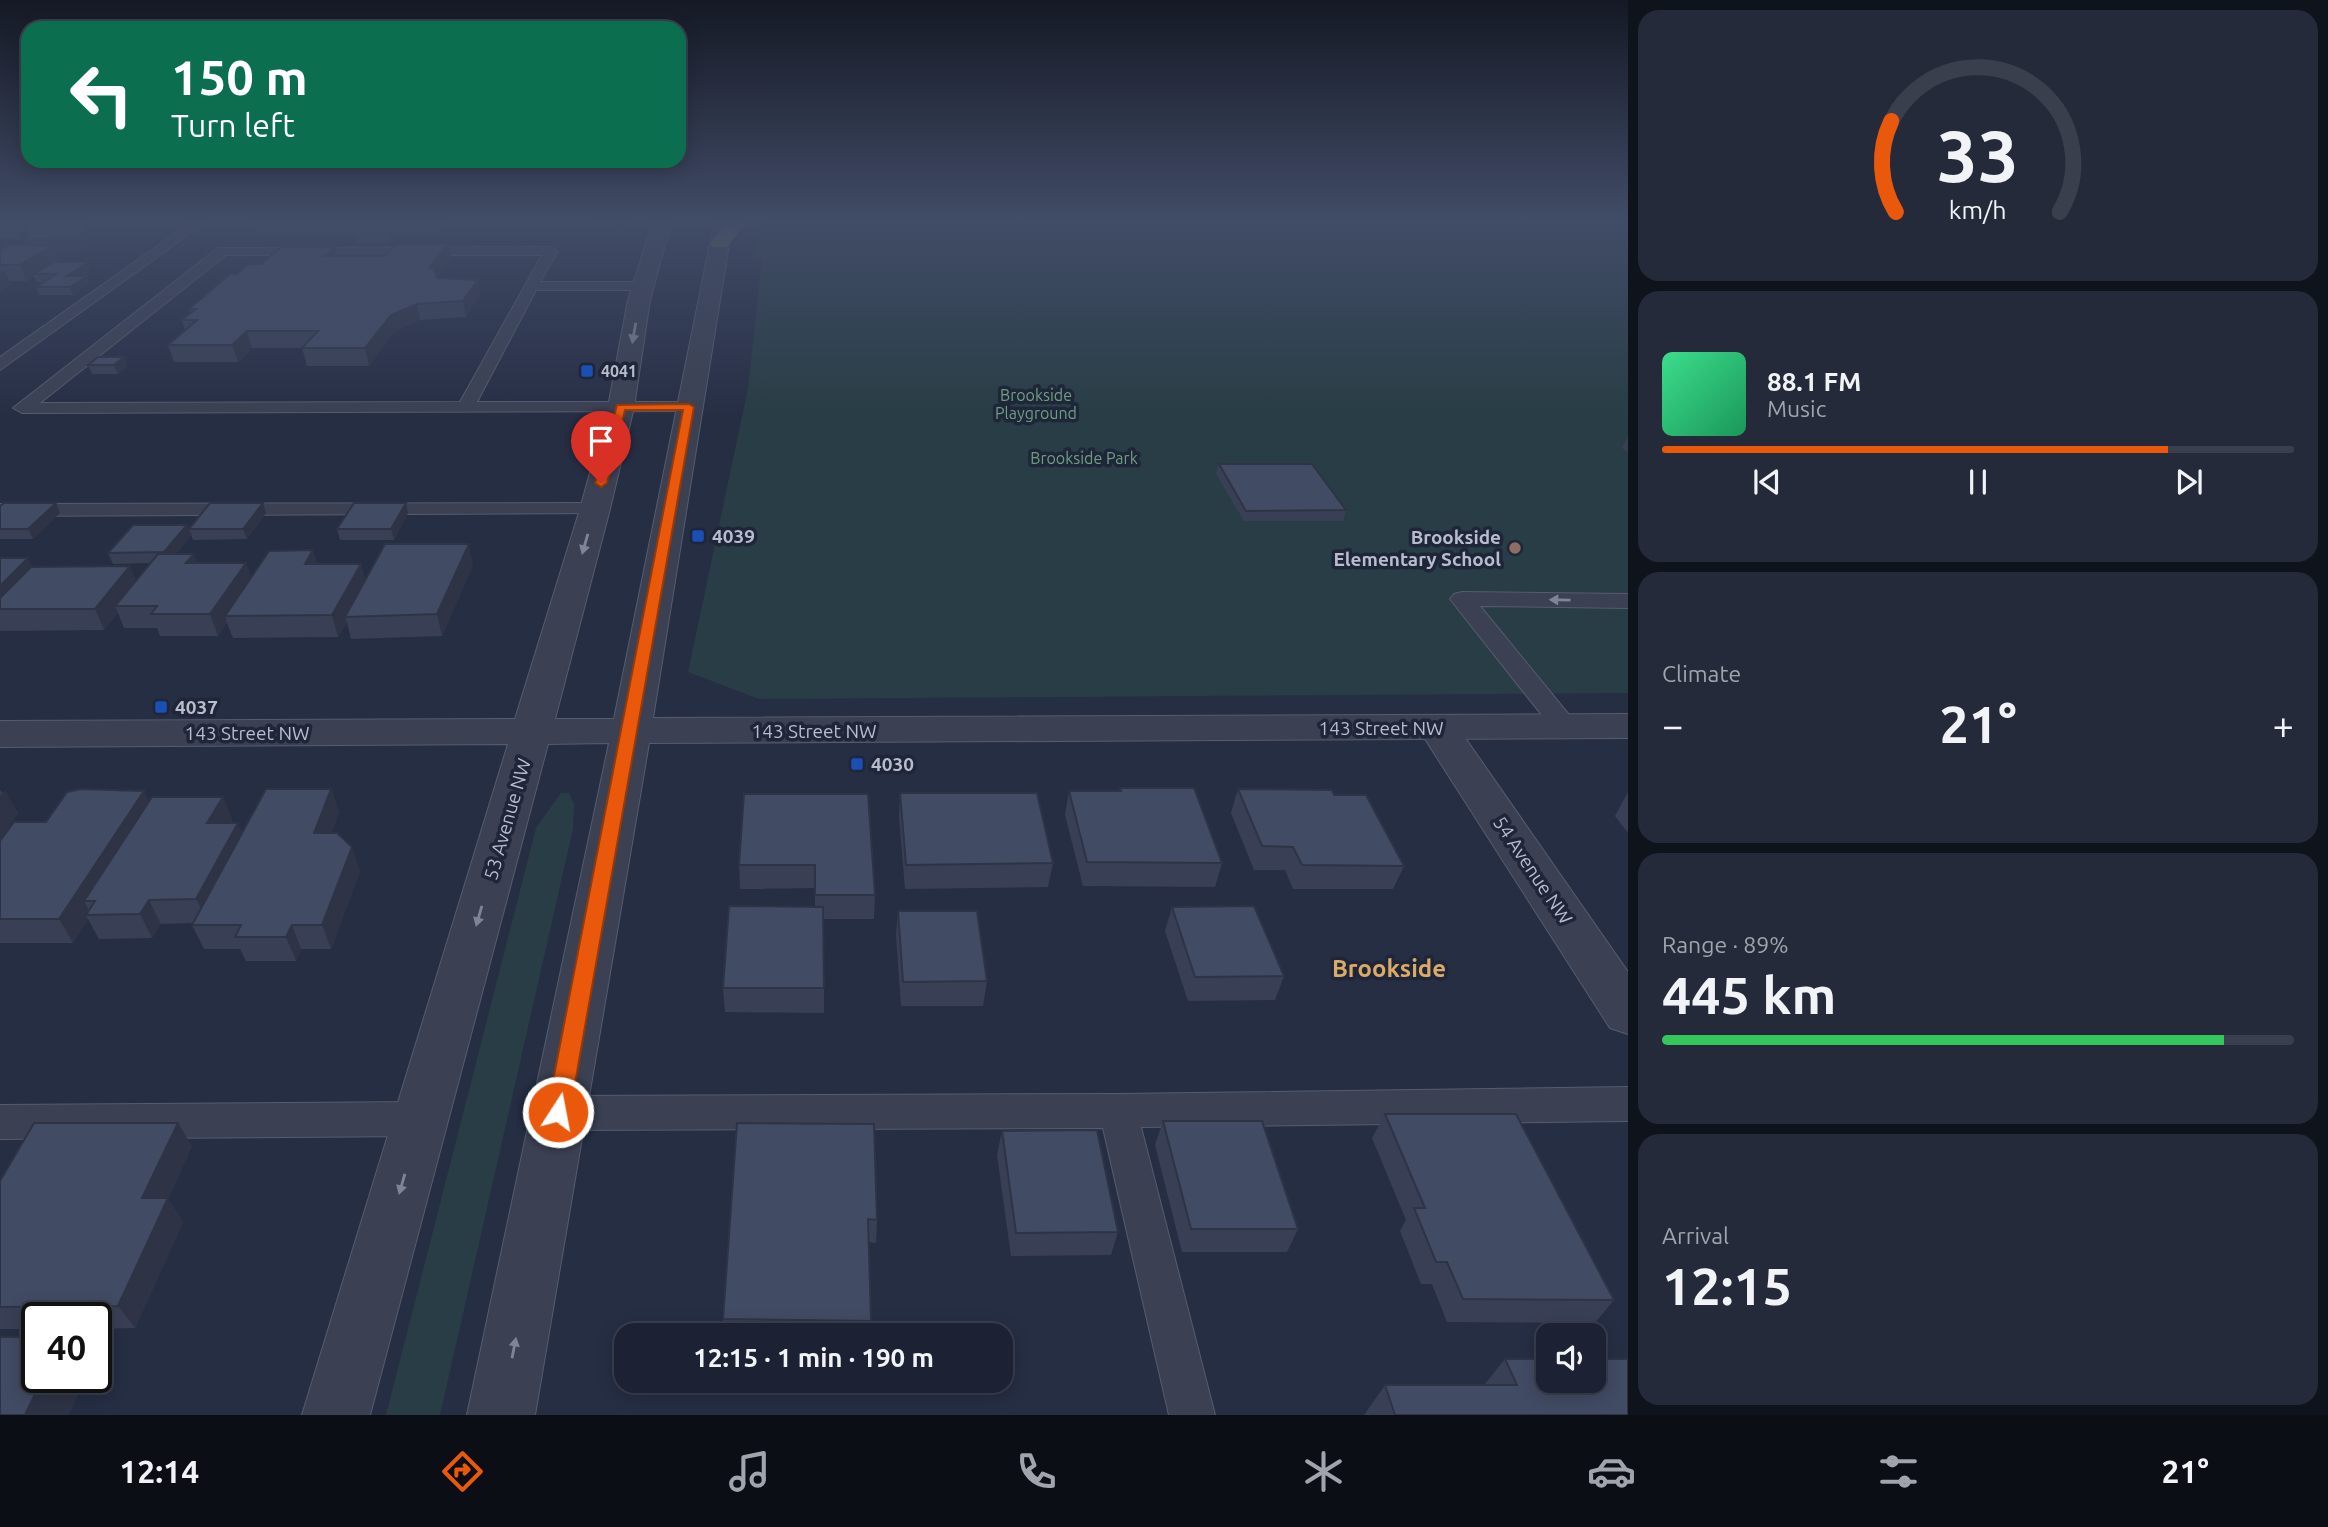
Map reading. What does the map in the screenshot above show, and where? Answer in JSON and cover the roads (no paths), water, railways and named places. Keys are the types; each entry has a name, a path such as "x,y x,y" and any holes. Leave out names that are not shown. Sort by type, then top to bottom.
{"street":[{"path":"501,1415 631,732 712,285"},
{"name":"53 Avenue NW","path":"336,1415 595,509 621,407 643,286"},
{"name":"143 Street NW","path":"0,734 1628,726"},
{"name":"54 Avenue NW","path":"1438,728 1628,1013"}],"lane":[{"path":"0,365 112,285"},
{"path":"179,285 22,408 689,407"},
{"path":"466,407 531,286 643,286"},
{"path":"0,510 595,509"},
{"path":"1565,727 1462,599 1628,601"},
{"path":"558,1112 1118,1111 1628,1104"},
{"path":"1118,1111 1192,1415"},
{"path":"0,1122 420,1119"}],"place":[{"name":"4041","path":"587,371"},
{"name":"4039","path":"698,536"},
{"name":"Brookside Elementary School","path":"1515,548"},
{"name":"4037","path":"161,707"},
{"name":"4030","path":"857,764"}],"district":[{"name":"Brookside","path":"1389,969"}],"park label":[{"name":"Brookside Playground","path":"1036,404"},
{"name":"Brookside Park","path":"1084,458"}]}
